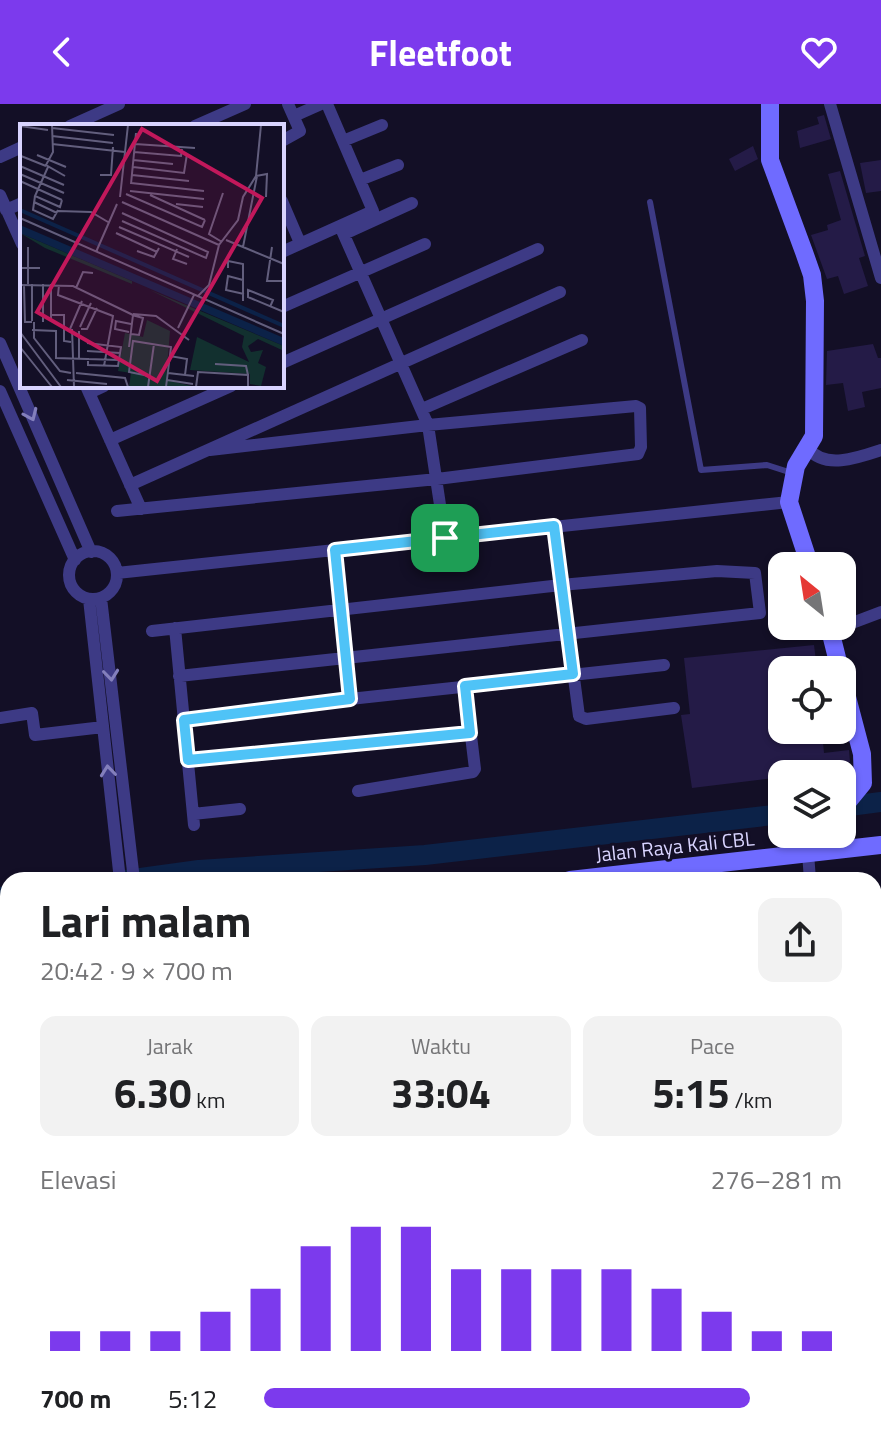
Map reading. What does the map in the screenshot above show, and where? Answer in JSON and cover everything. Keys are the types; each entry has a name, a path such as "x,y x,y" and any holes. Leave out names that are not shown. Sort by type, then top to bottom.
{"main road":[{"path":"770,104 770,160 812,275 815,301 814,436 803,458 789,502 805,552"},
{"path":"836,850 844,837 845,805 863,783 862,754 856,731"},
{"name":"Jalan Raya Kali CBL","path":"657,872 808,858 836,850 881,845"}],"street":[{"path":"74,124 119,104"},
{"path":"200,124 245,104"},
{"path":"284,140 300,131 291,110 324,104 373,211 342,230"},
{"path":"830,104 875,232 881,278"},
{"path":"343,141 382,125"},
{"path":"0,157 20,148"},
{"path":"360,180 398,165"},
{"path":"0,195 20,240"},
{"path":"284,251 412,203"},
{"path":"6,210 20,204"},
{"path":"284,206 300,243"},
{"path":"342,230 428,425 445,538"},
{"path":"284,306 425,244"},
{"path":"284,362 538,249"},
{"path":"130,485 560,292"},
{"path":"422,409 582,340"},
{"path":"0,343 91,552"},
{"path":"110,440 227,388"},
{"path":"87,389 141,509"},
{"path":"0,391 75,560"},
{"path":"117,511 437,479 638,454 641,447 640,407 428,425 210,450"},
{"path":"803,458 815,456 841,460 881,450"},
{"path":"117,573 789,502"},
{"path":"554,526 578,714 583,719 674,708"},
{"path":"335,550 350,699"},
{"path":"91,552 109,557 117,573 112,591 95,598 78,594 71,584 70,572 75,560 91,552"},
{"path":"152,631 561,585 723,570 755,573 760,613 179,676"},
{"path":"95,598 103,727 119,872"},
{"path":"95,598 133,872"},
{"path":"856,620 881,612"},
{"path":"175,628 193,819 240,809"},
{"path":"184,720 664,665"},
{"path":"358,791 475,770 465,686"},
{"path":"0,718 32,713 35,735 103,727"},
{"path":"188,760 470,733"},
{"path":"114,832 128,830"},
{"path":"808,858 809,872"}],"lane":[{"path":"650,202 701,470 767,465 803,458"}],"building":[{"path":"824,115 831,139 800,148 797,131 819,124 817,117"},
{"path":"753,146 758,159 735,171 729,159"},
{"path":"881,160 881,191 866,193 860,163"},
{"path":"840,171 865,256 859,258 868,286 844,294 838,276 827,279 811,235 828,230 827,225 841,220 828,174"},
{"path":"873,344 878,358 881,358 881,388 862,392 865,407 848,411 843,383 826,385 827,351"},
{"path":"814,645 815,656 768,656 768,744 823,744 824,753 849,750 850,760 768,760 768,779 692,788 681,715 690,714 684,658"}],"waterway":[{"path":"856,805 881,802"},
{"path":"184,872 425,855 768,816"}],"route":[{"path":"554,526 573,674 465,686 470,733 188,760 184,720 350,699 335,550 445,538 554,526"}]}
